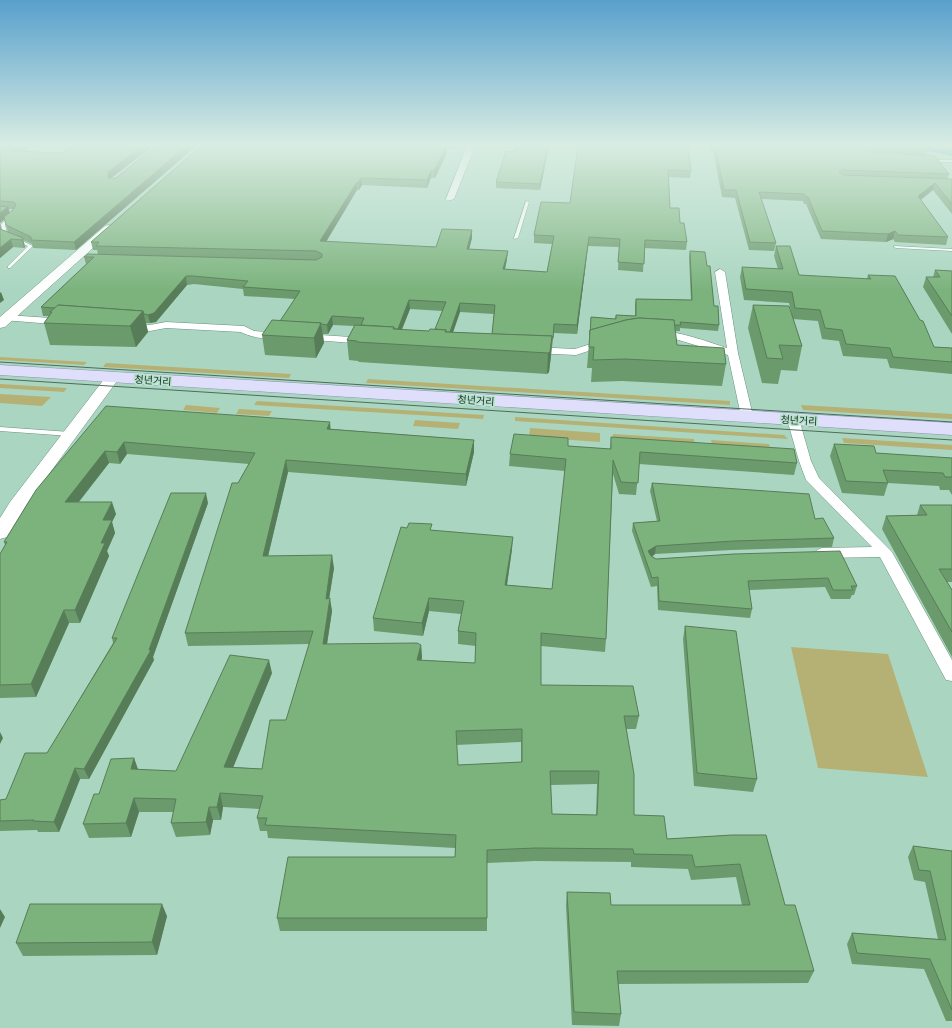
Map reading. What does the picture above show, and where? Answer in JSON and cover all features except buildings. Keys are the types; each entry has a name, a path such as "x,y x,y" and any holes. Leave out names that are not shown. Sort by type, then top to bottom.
{"main road":[{"name":"청년거리","path":"0,370 952,429"}],"street":[{"path":"450,199 452,194"},
{"path":"4,321 117,221"},
{"path":"76,258 88,258"},
{"path":"720,272 733,353 747,416"},
{"path":"4,321 79,323"},
{"path":"118,325 150,328 166,324 244,329 247,330 247,333 251,334 378,342"},
{"path":"644,334 674,335 733,353"},
{"path":"522,349 576,352 615,338"},
{"path":"0,533 19,502 113,377"},
{"path":"793,419 805,461 813,480 885,552 952,675"},
{"path":"811,554 885,552"}],"lane":[{"path":"516,238 527,202"},
{"path":"0,211 15,212 14,216 3,224 5,235 31,246 10,267"},
{"path":"896,247 952,250"},
{"path":"0,429 70,434"}],"shaded area":[{"path":"0,357 87,362 84,365 0,360"},
{"path":"106,363 291,374 289,378 103,367"},
{"path":"368,379 730,401 730,405 366,383"},
{"path":"0,384 67,388 64,392 0,388"},
{"path":"0,394 51,397 42,406 0,403"},
{"path":"257,401 484,415 483,419 254,405"},
{"path":"186,405 220,408 217,413 183,410"},
{"path":"801,405 952,414 952,419 803,410"},
{"path":"239,409 272,411 269,416 236,414"},
{"path":"515,417 784,435 788,439 515,421"},
{"path":"415,420 460,423 458,429 413,426"},
{"path":"530,428 600,433 600,442 529,437"},
{"path":"613,434 694,439 695,448 612,442"},
{"path":"842,438 952,445 952,450 844,443"},
{"path":"711,440 769,444 771,453 713,449"},
{"path":"791,647 888,654 928,777 818,768"}],"tram line":[{"path":"0,362 952,422"},
{"path":"0,379 952,440"}]}
